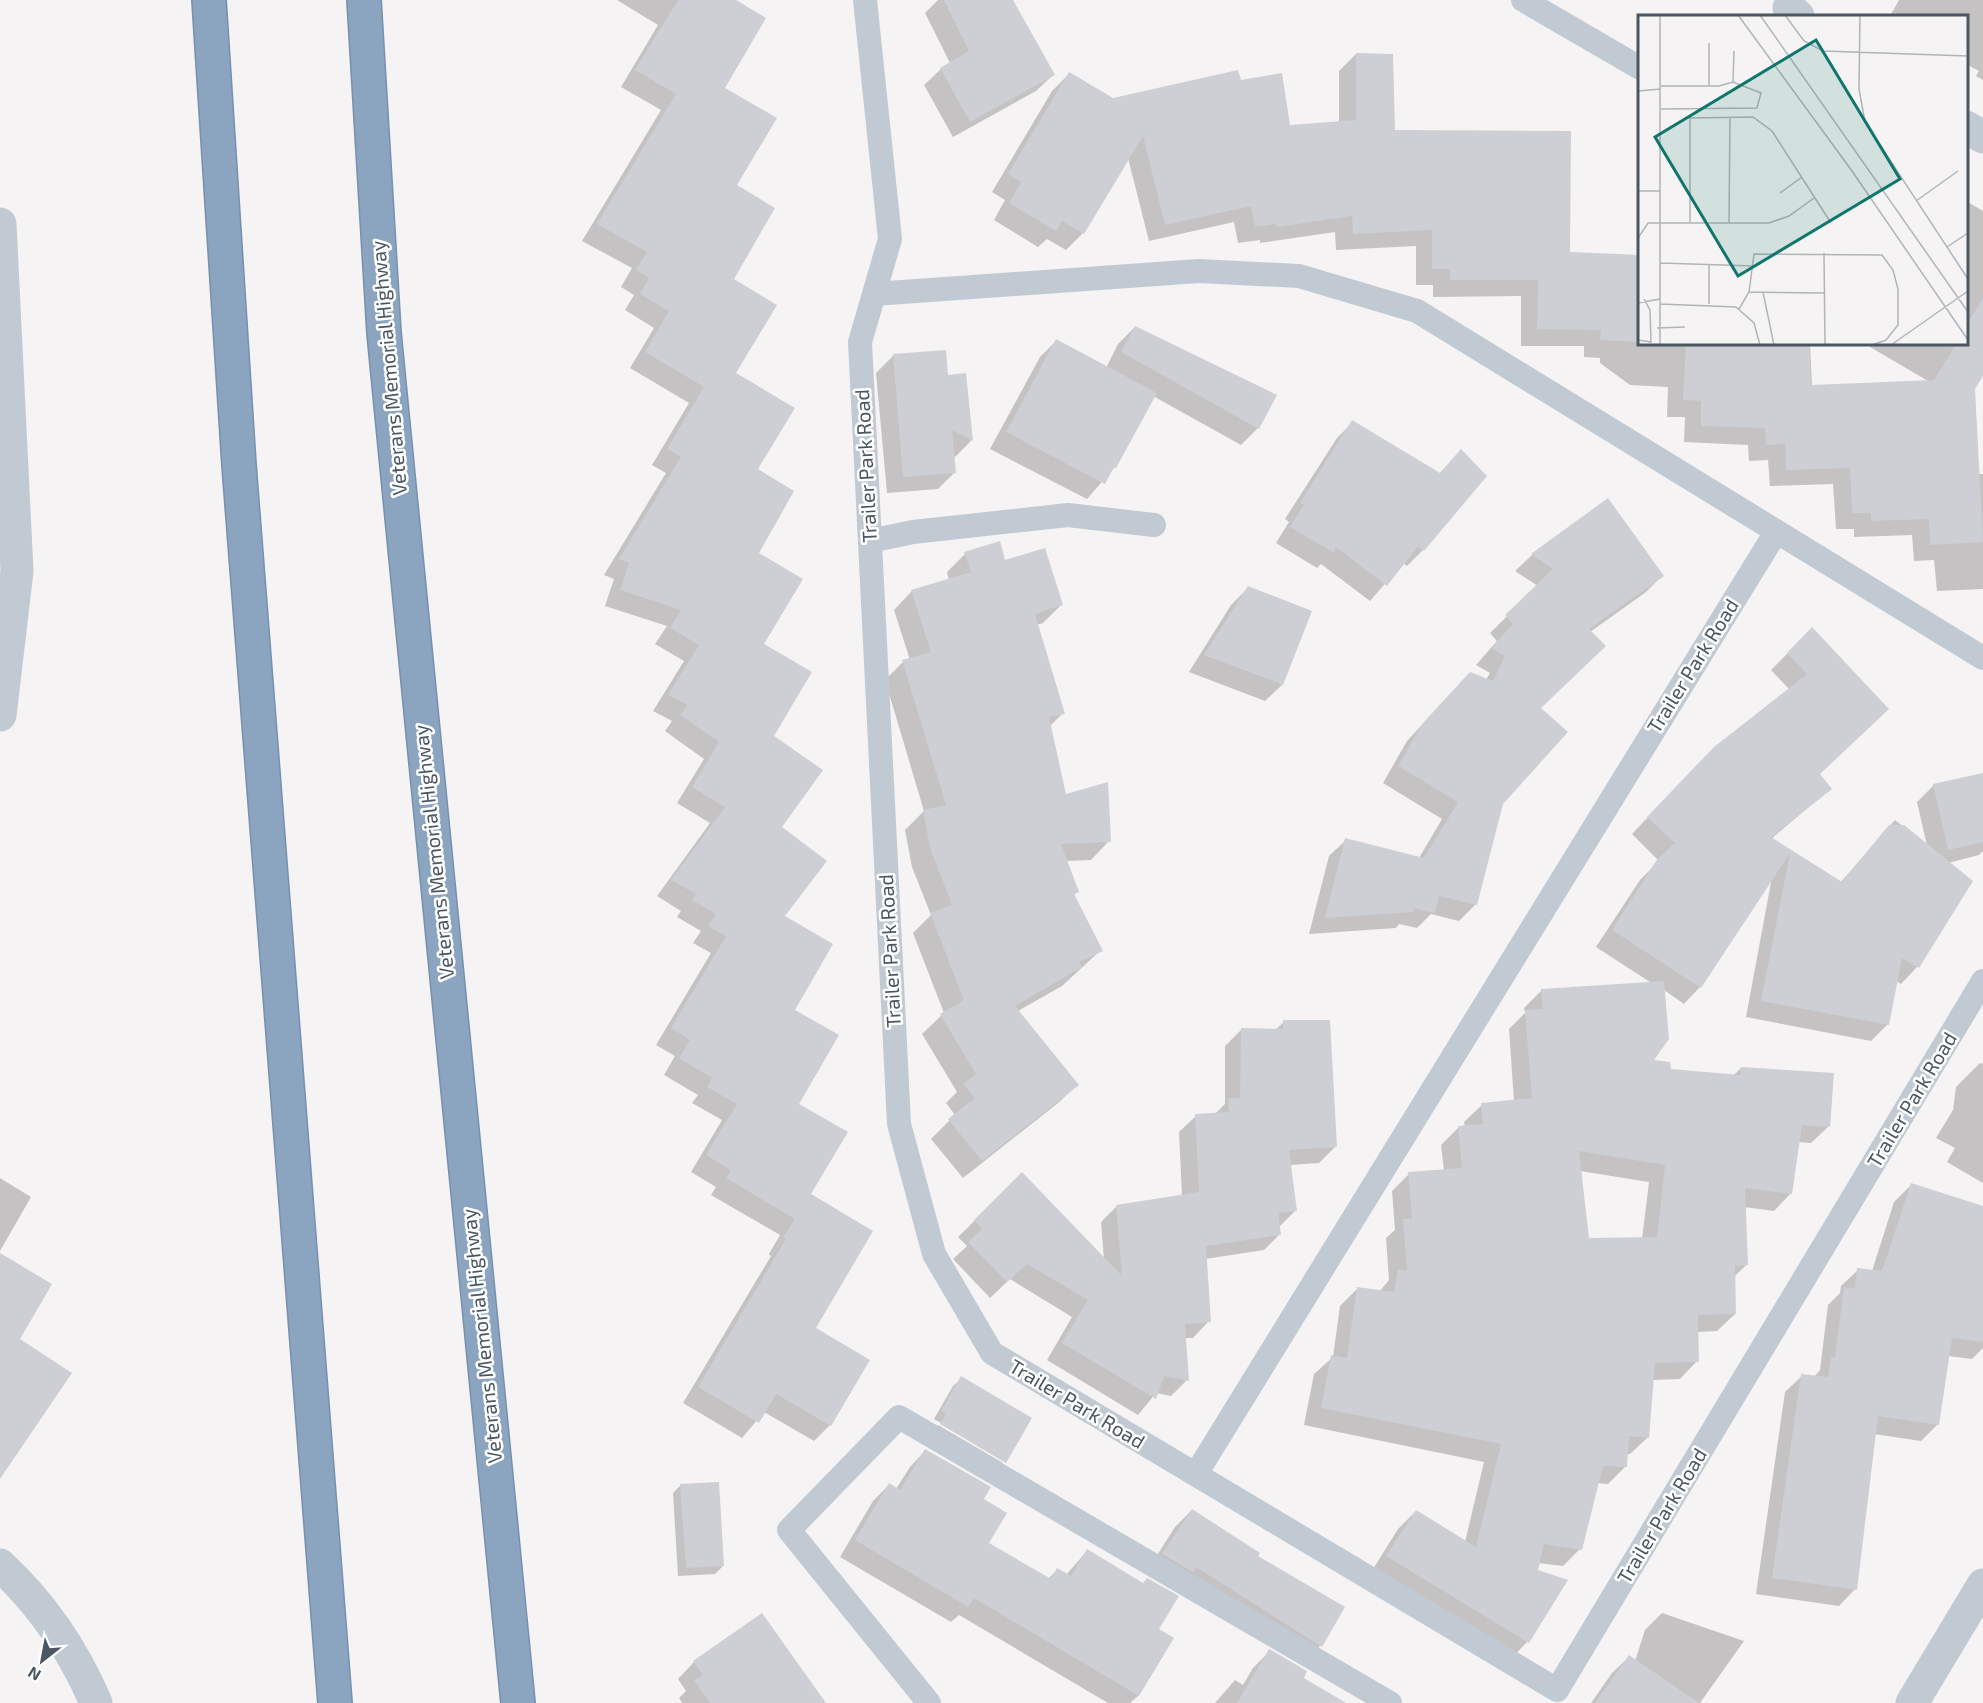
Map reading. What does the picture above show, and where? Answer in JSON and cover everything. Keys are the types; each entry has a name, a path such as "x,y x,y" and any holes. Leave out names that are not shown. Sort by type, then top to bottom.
{"highway":[{"path":"209,0 239,465 335,1703"},
{"name":"Veterans Memorial Highway","path":"364,0 384,333 518,1703"}],"street":[{"path":"1968,128 1983,137"},
{"path":"0,224 17,571 0,715"},
{"path":"0,1564 19,1583 54,1627 92,1693"},
{"path":"1912,1703 1983,1586"}],"lane":[{"name":"Trailer Park Road","path":"865,0 890,239 860,342 899,1124 934,1254 992,1353 1557,1690 1983,981"},
{"path":"1523,0 1638,67"},
{"path":"873,294 1199,271 1299,276 1417,311 1983,658"},
{"path":"870,541 914,532 1068,515 1154,525"},
{"name":"Trailer Park Road","path":"1196,1474 1776,532"},
{"path":"929,1703 789,1530 899,1417 1390,1703"}],"building":[{"path":"678,0 736,0 766,18 725,88 777,118 737,185 775,208 734,279 777,305 736,373 795,408 758,469 794,491 759,553 803,579 764,644 812,672 774,736 823,770 782,827 827,861 785,916 833,944 795,1010 839,1035 799,1104 848,1132 811,1194 873,1231 816,1328 870,1360 831,1426 776,1394 759,1423 698,1387 786,1239 783,1238 795,1219 726,1178 731,1170 706,1155 737,1104 707,1087 712,1078 679,1058 690,1040 671,1028 726,936 708,926 716,914 692,900 696,894 671,880 725,807 692,787 719,742 680,715 687,705 668,695 699,645 670,628 681,610 620,590 629,563 619,559 681,457 667,449 704,387 645,352 669,311 640,294 649,278 636,270 647,252 597,224 676,94 635,70"},
{"path":"944,0 1013,0 1055,75 970,122 940,68 969,51"},
{"path":"1356,53 1393,54 1395,130 1571,131 1570,252 1638,255 1638,342 1600,340 1601,330 1537,329 1538,280 1450,280 1450,269 1432,269 1432,230 1353,234 1352,216 1277,227 1276,224 1255,227 1251,206 1165,225 1143,136 1084,234 1062,221 1056,231 1009,203 1021,182 1008,174 1069,72 1113,98 1238,70 1241,80 1282,73 1290,125 1356,120"},
{"path":"1983,298 1983,376 1975,389 1983,542 1930,545 1929,519 1871,521 1871,513 1852,513 1850,468 1786,470 1785,444 1766,445 1765,428 1701,426 1701,401 1683,400 1686,345 1809,345 1811,385 1934,380 1955,345 1968,345 1968,323"},
{"path":"1135,326 1277,395 1259,429 1121,352"},
{"path":"1056,339 1157,393 1105,484 1006,432"},
{"path":"946,350 948,375 966,373 973,441 952,430 956,473 903,477 893,354"},
{"path":"1352,420 1440,473 1461,449 1487,476 1424,551 1418,546 1387,586 1336,547 1334,553 1290,527 1304,505 1300,503"},
{"path":"1608,498 1664,576 1589,629 1606,646 1541,708 1568,732 1503,804 1477,905 1439,896 1435,913 1414,908 1414,912 1325,918 1345,838 1424,858 1458,802 1398,766 1423,723 1470,672 1493,681 1505,656 1491,648 1513,624 1505,615 1553,569 1531,554"},
{"path":"1000,541 1005,560 1045,548 1063,605 1035,614 1065,714 1049,717 1066,794 1108,782 1111,842 1061,844 1079,892 1074,894 1103,951 1079,962 1082,967 1015,1006 1079,1085 982,1161 948,1119 975,1098 963,1084 976,1074 940,1014 964,1000 930,913 952,905 930,848 923,810 946,805 902,660 931,652 911,590 971,572 964,552"},
{"path":"1248,586 1312,611 1283,685 1204,655"},
{"path":"1812,627 1889,709 1820,774 1832,789 1771,837 1842,882 1889,825 1904,825 1973,881 1919,968 1902,958 1889,1025 1761,1001 1790,853 1701,988 1612,930 1656,861 1675,843 1647,817 1714,747 1807,674 1787,653"},
{"path":"1983,773 1983,842 1948,850 1933,784"},
{"path":"1664,981 1669,1039 1654,1060 1670,1062 1671,1069 1740,1075 1741,1067 1834,1073 1830,1127 1802,1125 1792,1194 1745,1188 1748,1265 1735,1266 1736,1314 1698,1315 1699,1362 1655,1363 1649,1438 1629,1436 1627,1467 1603,1466 1582,1550 1544,1544 1538,1570 1568,1580 1529,1643 1386,1556 1416,1510 1476,1547 1501,1444 1321,1408 1331,1355 1347,1358 1357,1287 1394,1292 1398,1269 1407,1271 1403,1219 1412,1219 1408,1172 1462,1168 1458,1126 1483,1124 1481,1103 1532,1098 1525,1010 1543,1009 1541,989","holes":["1579,1151 1665,1165 1657,1237 1589,1238"]},
{"path":"1283,1020 1330,1020 1337,1147 1289,1150 1297,1211 1278,1213 1281,1235 1206,1246 1211,1322 1185,1324 1189,1381 1164,1376 1156,1399 1062,1343 1088,1300 1027,1264 1007,1282 968,1242 982,1229 974,1220 1022,1172 1122,1276 1116,1205 1199,1192 1195,1114 1229,1112 1228,1098 1240,1098 1241,1028 1283,1029"},
{"path":"1911,1183 1983,1206 1983,1342 1952,1338 1939,1425 1878,1416 1857,1590 1772,1578 1801,1374 1828,1377 1831,1357 1835,1357 1844,1287 1855,1288 1857,1268 1882,1271"},
{"path":"0,1253 52,1284 20,1339 72,1373 0,1479"},
{"path":"961,1376 1032,1418 1006,1463 940,1424 946,1414 941,1411"},
{"path":"925,1449 991,1487 984,1499 1007,1513 989,1543 1051,1579 1057,1568 1071,1576 1087,1549 1143,1583 1147,1578 1179,1596 1159,1629 1174,1638 1139,1696 974,1598 968,1607 855,1540 889,1483 900,1490"},
{"path":"719,1482 724,1566 686,1568 680,1484"},
{"path":"1192,1509 1260,1553 1258,1556 1345,1607 1322,1647 1196,1567 1193,1572 1162,1554"},
{"path":"762,1613 826,1703 710,1703 694,1680 703,1675 693,1661"},
{"path":"1269,1649 1307,1671 1304,1678 1346,1703 1237,1703"},
{"path":"1629,1655 1699,1703 1595,1703"}]}
